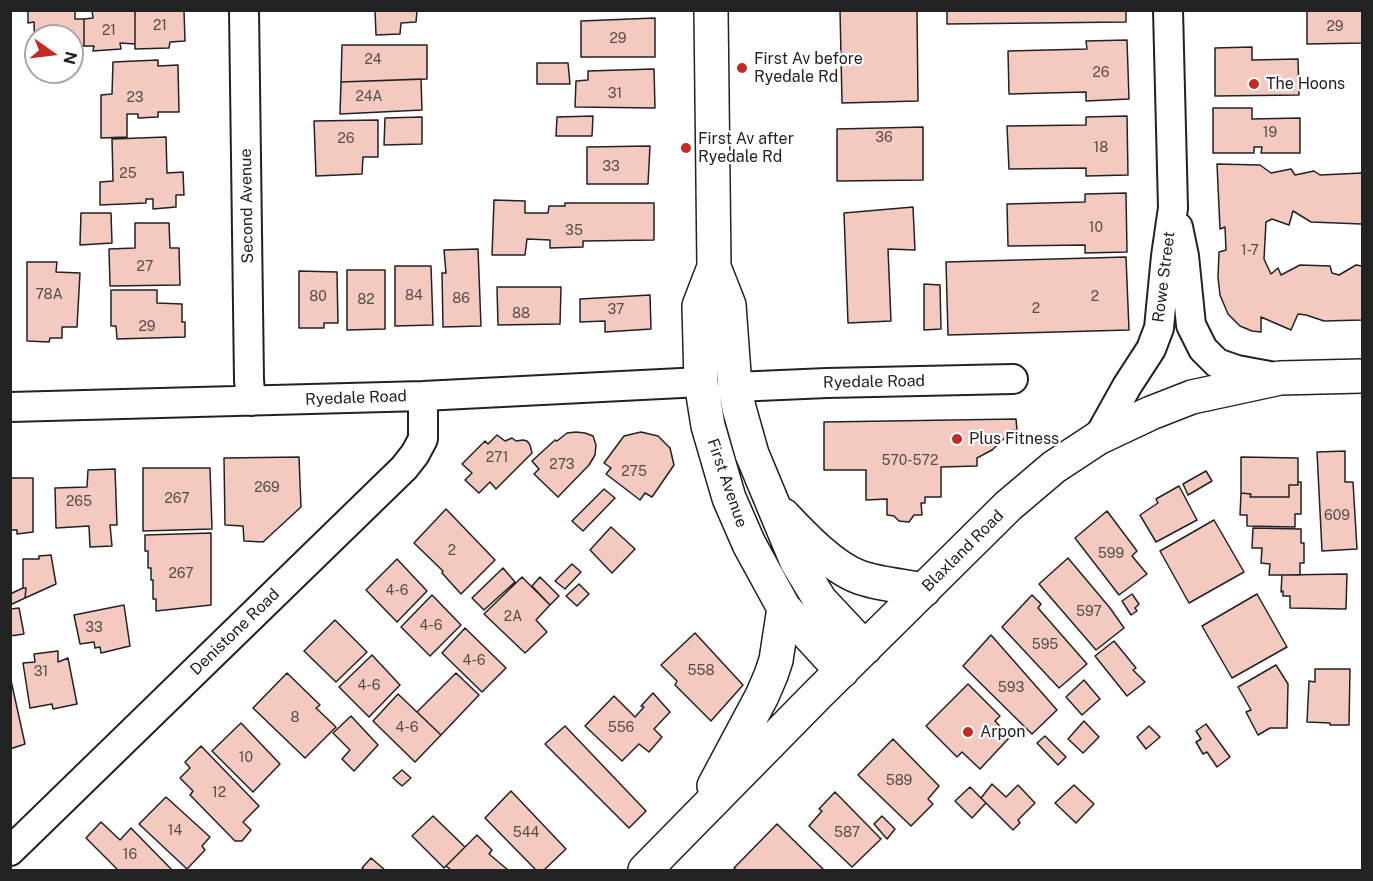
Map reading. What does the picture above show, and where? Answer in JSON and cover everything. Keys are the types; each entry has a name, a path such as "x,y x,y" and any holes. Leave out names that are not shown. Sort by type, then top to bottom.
{"main road":[{"name":"First Avenue","path":"711,10 714,267 729,305 735,387 741,418 752,454 797,562 820,600 865,648"},
{"name":"First Avenue","path":"714,267 699,306 701,382 708,426 729,498 749,544 784,608 842,671"},
{"name":"Blaxland Road","path":"645,870 1008,506 1054,467 1098,438 1150,413 1192,397 1280,378 1362,376"},
{"path":"775,507 805,537 843,569 860,578 924,590"},
{"path":"698,818 771,675 776,660 784,608"}],"street":[{"name":"Second Avenue","path":"244,10 250,401"},
{"name":"Rowe Street","path":"1098,438 1151,349 1159,328 1173,208 1168,10"},
{"name":"Rowe Street","path":"1173,208 1184,256 1191,325 1203,349 1217,363 1237,370 1280,378"},
{"name":"Ryedale Road","path":"735,387 1013,379"},
{"name":"Ryedale Road","path":"10,407 423,396 701,382"},
{"name":"Denistone Road","path":"10,851 404,468 416,454 423,439 423,396"}],"building":[{"path":"28,10 75,10 75,19 84,19 84,24 28,23"},
{"path":"92,10 135,10 135,44 120,43 121,49 93,51 94,46 84,46 84,19 93,18"},
{"path":"135,10 184,10 185,41 170,42 169,48 135,49"},
{"path":"375,10 422,10 417,11 416,22 401,23 400,34 376,35"},
{"path":"840,10 917,10 918,101 842,103"},
{"path":"947,10 1126,10 1126,22 947,24"},
{"path":"1307,10 1362,10 1362,43 1307,44"},
{"path":"655,18 655,57 581,57 581,21"},
{"path":"1127,40 1129,99 1086,101 1086,92 1009,94 1008,51 1087,49 1086,41"},
{"path":"342,45 427,45 427,79 341,82"},
{"path":"1252,47 1252,60 1298,59 1299,95 1215,96 1215,48"},
{"path":"158,60 158,66 178,65 179,112 158,112 158,117 138,118 138,114 127,114 127,137 101,138 101,95 112,94 113,62"},
{"path":"537,63 568,63 570,84 537,84"},
{"path":"654,69 655,108 575,107 576,81 588,80 588,71"},
{"path":"421,79 422,110 340,114 341,82"},
{"path":"1213,108 1252,108 1252,119 1300,118 1300,153 1261,153 1262,147 1254,147 1254,153 1213,153"},
{"path":"593,116 592,136 556,136 557,117"},
{"path":"1127,116 1128,175 1086,176 1086,168 1009,169 1007,126 1086,125 1086,117"},
{"path":"422,117 422,144 384,145 385,118"},
{"path":"378,120 378,157 363,157 362,174 316,176 314,121"},
{"path":"923,127 923,180 837,181 837,129"},
{"path":"166,137 167,173 183,172 184,195 176,195 176,207 153,209 153,199 146,199 146,203 100,205 100,182 113,181 112,139"},
{"path":"650,146 648,184 587,184 587,147"},
{"path":"1217,164 1260,165 1271,173 1291,169 1295,175 1314,171 1320,175 1362,173 1362,224 1311,222 1293,211 1289,225 1272,219 1266,222 1264,259 1271,274 1278,268 1281,275 1300,265 1330,266 1332,273 1339,275 1356,265 1362,266 1362,320 1324,321 1298,314 1291,330 1261,317 1261,332 1240,326 1228,314 1220,295 1218,277 1219,252 1226,250 1225,227 1220,229"},
{"path":"1126,193 1127,252 1085,253 1085,245 1008,246 1007,204 1085,202 1085,194"},
{"path":"494,200 525,201 525,213 548,213 549,206 565,206 565,203 654,203 654,240 583,241 583,247 550,248 550,240 527,239 525,255 492,255"},
{"path":"913,207 915,250 888,249 891,321 848,323 844,213"},
{"path":"81,213 111,213 112,243 80,245"},
{"path":"135,223 169,223 170,248 179,248 180,285 110,286 109,249 135,248"},
{"path":"478,249 481,326 443,327 442,273 446,273 444,250"},
{"path":"1126,257 1129,330 948,335 946,262"},
{"path":"27,262 57,262 56,272 80,273 77,327 62,327 62,338 50,338 49,342 27,341"},
{"path":"395,266 431,266 433,325 395,326"},
{"path":"347,270 385,270 385,329 347,330"},
{"path":"299,271 337,272 338,323 324,323 324,328 299,328"},
{"path":"924,284 940,285 941,329 924,330"},
{"path":"497,287 561,287 560,324 498,325"},
{"path":"111,290 157,290 157,303 182,304 185,337 117,339 116,326 111,326"},
{"path":"650,295 651,329 605,332 605,321 580,322 580,299"},
{"path":"1016,419 1017,430 1009,431 992,450 977,458 977,466 941,467 941,497 925,497 925,503 921,503 922,515 914,515 909,522 899,521 894,516 887,515 887,499 866,500 866,470 824,470 824,422"},
{"path":"576,432 593,436 596,445 595,455 589,465 558,497 534,474 539,469 532,461 555,440 557,441 567,433"},
{"path":"641,432 658,436 670,448 674,465 652,497 645,493 640,500 606,474 611,468 604,463 624,436"},
{"path":"497,435 505,441 512,438 516,441 527,441 532,453 496,489 490,482 479,493 465,480 472,473 462,464 485,441 488,444"},
{"path":"1345,451 1345,482 1353,482 1357,549 1322,551 1317,452"},
{"path":"299,457 301,507 263,542 244,541 243,526 225,525 224,458"},
{"path":"1241,457 1298,458 1298,485 1289,485 1289,497 1250,497 1251,494 1241,493"},
{"path":"143,468 210,468 212,529 143,531"},
{"path":"115,469 117,525 110,525 112,546 90,547 89,526 56,528 55,488 87,487 88,470"},
{"path":"1206,471 1212,481 1188,495 1183,484"},
{"path":"10,478 33,478 33,532 17,534 17,530 10,530"},
{"path":"1298,482 1301,482 1301,514 1295,514 1295,527 1247,526 1247,515 1240,515 1241,493 1251,494 1250,497 1289,497 1289,485 1298,485"},
{"path":"1179,486 1197,520 1156,542 1140,515 1158,503 1156,499"},
{"path":"604,489 615,498 583,531 572,521"},
{"path":"446,509 495,560 461,594 442,573 443,571 414,543"},
{"path":"1107,511 1137,551 1132,556 1147,574 1119,595 1075,538"},
{"path":"1214,520 1244,572 1189,603 1160,551"},
{"path":"611,527 635,549 612,573 590,550"},
{"path":"1253,528 1301,529 1304,563 1300,563 1300,575 1269,575 1270,564 1261,563 1262,548 1252,548"},
{"path":"211,533 211,605 156,611 151,568 148,568 148,551 145,551 145,535"},
{"path":"51,555 56,584 25,598 23,559 39,559 39,556"},
{"path":"1068,558 1124,628 1096,650 1039,584"},
{"path":"397,559 427,591 397,622 366,590"},
{"path":"572,564 581,572 565,589 555,581"},
{"path":"503,568 515,582 484,610 472,598"},
{"path":"1347,574 1346,609 1290,608 1290,596 1283,596 1283,591 1281,592 1282,575"},
{"path":"522,577 550,605 536,620 547,632 525,653 484,614"},
{"path":"540,577 559,596 550,605 532,586"},
{"path":"579,584 589,594 577,606 566,596"},
{"path":"26,588 25,598 10,605 10,594"},
{"path":"1132,594 1139,604 1135,608 1137,611 1131,615 1122,601"},
{"path":"1257,594 1287,647 1232,678 1202,626"},
{"path":"432,595 461,625 430,656 401,627"},
{"path":"1032,595 1041,604 1038,608 1087,664 1059,688 1002,627"},
{"path":"124,605 130,646 101,653 100,647 95,648 94,642 80,644 74,615"},
{"path":"19,608 24,634 10,636 10,609"},
{"path":"335,620 367,652 336,682 304,651"},
{"path":"465,628 506,668 482,692 442,653"},
{"path":"695,633 743,685 711,721 675,685 677,681 661,665"},
{"path":"991,635 1057,710 1032,734 963,666"},
{"path":"1114,641 1136,668 1133,670 1145,682 1127,696 1095,656"},
{"path":"58,651 58,662 68,658 77,704 53,709 52,704 30,708 23,663 35,662 34,654"},
{"path":"372,655 400,685 369,717 339,687"},
{"path":"1276,665 1288,684 1287,728 1270,728 1258,735 1246,712 1251,710 1238,687"},
{"path":"1315,669 1350,669 1349,725 1307,722 1309,681 1315,682"},
{"path":"287,673 320,705 316,708 336,727 305,758 253,708"},
{"path":"456,673 479,695 441,735 417,712"},
{"path":"10,676 25,744 10,749"},
{"path":"1084,680 1100,699 1082,715 1066,697"},
{"name":"Arpon","path":"968,684 1000,716 995,721 1010,737 980,769 962,752 957,757 926,726"},
{"path":"653,693 670,712 654,729 662,737 649,752 639,744 622,761 585,726 614,696 635,717"},
{"path":"398,694 441,735 415,762 373,721"},
{"path":"351,716 378,745 354,771 342,759 350,750 333,733"},
{"path":"1084,721 1099,737 1083,753 1068,739"},
{"path":"241,723 280,764 253,792 212,751"},
{"path":"1206,724 1230,757 1217,767 1207,752 1203,754 1196,742 1201,739 1196,731"},
{"path":"565,726 646,811 629,828 545,744"},
{"path":"1149,726 1160,737 1146,749 1137,737"},
{"path":"1045,736 1066,757 1058,765 1037,743"},
{"path":"893,739 939,786 928,799 933,804 911,826 858,775"},
{"path":"201,746 259,806 243,822 251,830 242,841 235,841 190,795 193,791 180,778 190,768 185,762"},
{"path":"402,770 411,778 402,786 393,778"},
{"path":"992,784 1006,797 1018,785 1035,803 1018,820 1020,823 1013,830 981,798"},
{"path":"1074,785 1094,804 1076,823 1055,803"},
{"path":"970,787 986,803 972,818 955,801"},
{"path":"511,791 566,849 544,870 536,870 485,818"},
{"path":"835,792 881,839 852,867 809,826 822,811 819,809"},
{"path":"166,797 210,837 202,846 205,850 187,869 139,824"},
{"path":"433,816 465,847 444,868 412,836"},
{"path":"882,816 895,829 887,839 874,824"},
{"path":"101,822 120,840 131,828 172,870 118,870 86,838"},
{"path":"777,824 822,870 737,870 734,868"},
{"path":"477,835 492,850 489,854 508,870 451,870 446,866"},
{"path":"371,858 385,870 362,868"}],"place":[{"name":"First Av before Ryedale Rd","path":"742,68"},
{"name":"The Hoons","path":"1254,84"},
{"name":"First Av after Ryedale Rd","path":"686,148"},
{"name":"Plus Fitness","path":"957,439"},
{"name":"Arpon","path":"968,732"}]}
